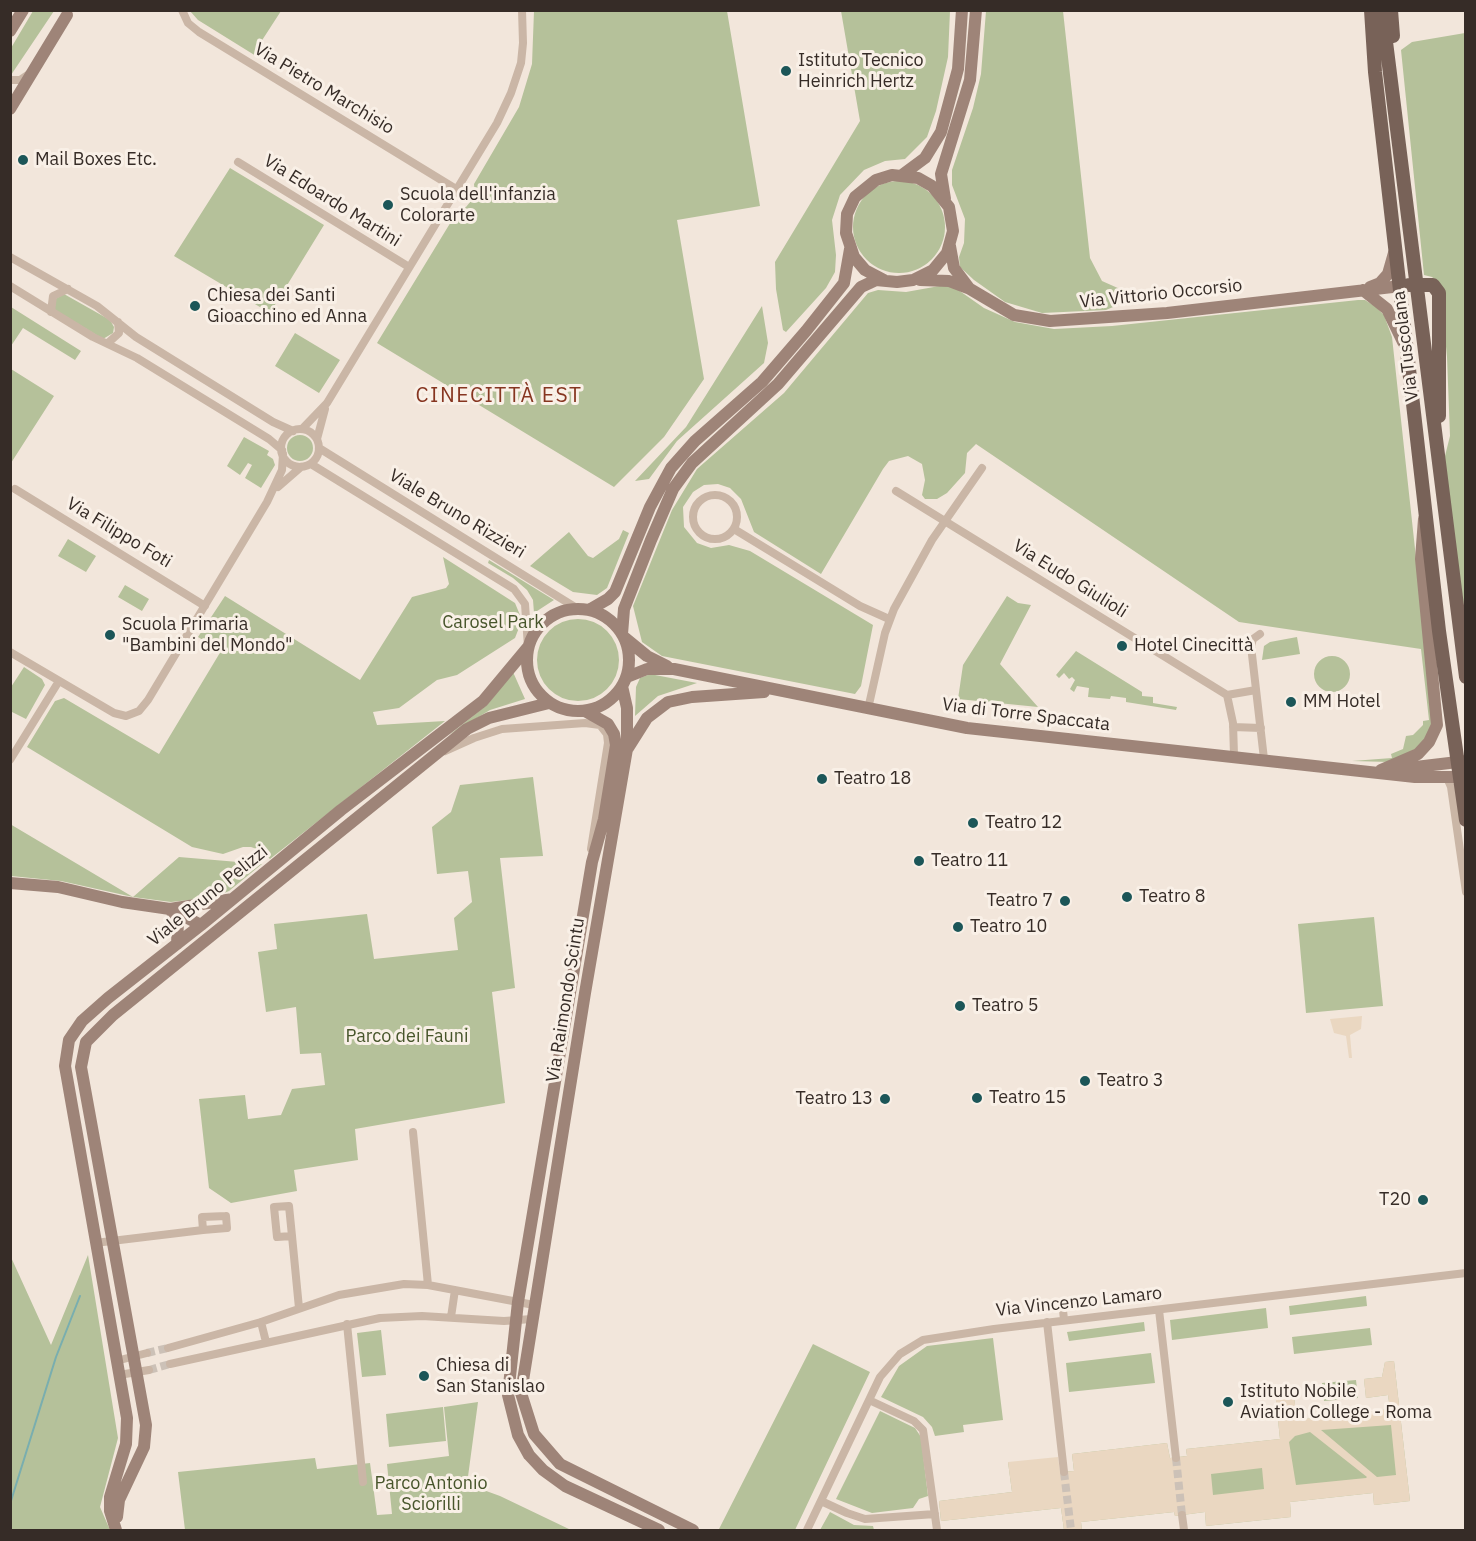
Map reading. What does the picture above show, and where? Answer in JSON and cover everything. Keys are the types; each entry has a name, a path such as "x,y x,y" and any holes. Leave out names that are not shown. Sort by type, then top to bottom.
{"main road":[{"path":"1365,10 1375,72"},
{"name":"Via Tuscolana","path":"1371,10 1375,72 1407,351 1461,762 1457,778 1466,820"},
{"name":"Via Tuscolana","path":"1382,10 1466,677"},
{"path":"1391,10 1393,89"},
{"path":"1401,286 1435,285 1439,295 1438,468"}],"street":[{"path":"10,31 23,10"},
{"name":"Via Pietro Marchisio","path":"182,10 188,23 199,32 456,189"},
{"path":"302,429 327,403 494,129 514,85 523,50 522,10"},
{"path":"902,175 925,158 941,132 958,69 963,10"},
{"path":"946,202 926,181 902,175 876,180 855,197 846,224 850,249 844,283 762,382 695,441 670,468 650,507 615,591 608,599 584,609 563,611 547,619 535,632 528,647 526,663 529,678 537,691 549,703 566,710 585,711 608,703 625,682 629,657 623,636 624,609 667,502 685,472 778,384 858,290 873,281 913,280 933,270 951,246 953,223 946,202 941,174 970,80 976,10"},
{"path":"10,109 67,15"},
{"path":"10,80 22,79 32,72"},
{"name":"Via Edoardo Martini","path":"238,162 409,267"},
{"name":"Via Vittorio Occorsio","path":"1363,290 1380,283 1388,274 1396,243"},
{"name":"Via Vittorio Occorsio","path":"951,246 954,268 970,289"},
{"path":"850,249 865,270 884,280"},
{"path":"10,257 68,289 118,321 144,342 292,431"},
{"name":"Via Vittorio Occorsio","path":"913,280 949,281 970,289 1014,315 1050,321 1154,315 1401,286"},
{"path":"10,286 51,312 137,358 269,439 290,464 301,467"},
{"path":"51,312 52,296 68,289"},
{"path":"1363,290 1387,309 1407,351"},
{"path":"108,343 119,333 118,321"},
{"path":"270,497 289,475 311,464 317,457 327,403"},
{"path":"10,652 114,713 126,716 135,712 148,700 270,497 282,470 284,439 292,431 302,429 311,432 318,443"},
{"name":"Viale Bruno Rizzieri","path":"318,443 584,609"},
{"name":"Viale Bruno Rizzieri","path":"311,464 514,589 525,604 528,647"},
{"path":"868,709 890,619 927,548 982,468"},
{"name":"Via Filippo Foti","path":"15,489 205,606"},
{"name":"Via Eudo Giulioli","path":"896,491 1227,695"},
{"path":"710,495 725,497 731,502 737,515 734,529 729,535 715,540 701,535 693,523 692,516 698,502 710,495"},
{"name":"Via Tuscolana","path":"1377,771 1416,756 1429,742 1437,725 1420,548 1426,509"},
{"path":"734,529 860,606 890,619"},
{"path":"584,609 609,619 623,636"},
{"path":"1260,634 1251,644 1264,759"},
{"name":"Via di Torre Spaccata","path":"623,636 647,656 674,669"},
{"name":"Viale Bruno Pelizzi","path":"117,1530 111,1516 110,1497 128,1431 65,1066 66,1048 75,1030 94,1010 442,730 487,697 528,647"},
{"name":"Via di Torre Spaccata","path":"625,682 651,668 674,669 967,728 1457,778"},
{"path":"10,760 59,681"},
{"name":"Via Raimondo Scintu","path":"625,682 627,749 521,1393 531,1429 543,1448 570,1471 693,1530"},
{"path":"1234,755 1233,727 1227,695 1256,690"},
{"path":"627,749 647,717 668,702 692,697 783,691"},
{"name":"Viale Bruno Pelizzi","path":"117,1530 118,1504 142,1454 146,1425 81,1067 82,1050 89,1038 101,1026 451,742 480,721 549,703"},
{"path":"524,727 530,708"},
{"name":"Via Raimondo Scintu","path":"585,711 608,724 616,741 604,819 592,862 518,1302 508,1400 516,1430 529,1455 565,1486 659,1530"},
{"name":"Via Raimondo Scintu","path":"434,756 488,733 524,727 592,723 600,725 606,732 608,743 591,849 592,862"},
{"path":"1233,727 1261,728"},
{"path":"442,730 451,742"},
{"name":"Via di Torre Spaccata","path":"1377,771 1461,762"},
{"path":"1457,778 1452,791 1466,892"},
{"path":"10,883 48,886 122,902 177,908 234,898"},
{"path":"177,908 201,926 211,937"},
{"path":"177,908 177,945"},
{"path":"413,1132 428,1286"},
{"path":"95,1243 203,1230"},
{"path":"292,1236 299,1308"},
{"name":"Via Vincenzo Lamaro","path":"807,1530 886,1368 917,1342 939,1336 1047,1322 1466,1273"},
{"path":"168,1347 261,1322 358,1290 404,1284 454,1290 534,1305"},
{"path":"451,1317 454,1290"},
{"path":"1063,1310 1064,1320"},
{"path":"1159,1310 1176,1458"},
{"path":"170,1364 347,1324 406,1316 504,1321 532,1319"},
{"path":"261,1322 266,1342"},
{"path":"1047,1322 1064,1472"},
{"path":"347,1324 363,1482"},
{"path":"116,1361 147,1353"},
{"path":"119,1376 149,1370"},
{"path":"869,1400 914,1421 923,1430 937,1530"},
{"path":"822,1501 865,1519 935,1514"},
{"path":"1182,1515 1184,1530"}],"green space":[{"path":"33,11 54,11 11,75 11,48"},
{"path":"190,11 281,11 259,45 256,56 198,20"},
{"path":"534,11 727,11 760,206 677,220 704,379 664,437 614,487 377,343 460,207 466,207 475,196 474,184 519,107 532,64"},
{"path":"841,11 950,11 948,57 936,111 927,137 905,159 885,161 864,170 840,195 832,220 836,255 835,272 826,288 786,332 783,330 776,289 775,262 860,121"},
{"path":"986,11 1063,11 1090,258 1102,281 1129,293 1130,300 1106,310 1042,313 1005,302 960,267 959,257 964,243 965,219 952,185 952,170 973,108 981,74"},
{"path":"1465,33 1465,616 1444,460 1450,436 1447,357 1440,284 1432,277 1424,275 1401,50 1412,42"},
{"path":"230,168 324,225 270,313 174,256"},
{"path":"899,181 916,185 931,195 941,210 945,227 941,244 931,259 916,269 899,273 882,269 867,259 857,244 853,227 857,210 867,195 882,185"},
{"path":"945,285 954,287 984,308 1015,322 1054,329 1112,326 1358,300 1365,300 1376,307 1384,315 1392,337 1426,650 1432,724 1421,746 1390,762 1352,761 1392,758 1391,754 1403,749 1406,736 1413,735 1423,725 1423,721 1429,720 1421,649 1239,622 976,444 967,453 965,473 947,493 937,499 925,499 922,495 925,480 922,464 908,456 889,461 821,574 754,532 741,499 730,488 718,484 704,485 693,492 683,507 684,527 697,543 711,548 729,545 750,551 873,625 861,686 855,694 662,656 642,642 633,606 672,510 697,469 784,393 868,293 878,290 906,292"},
{"path":"64,294 110,320 114,327 113,333 103,339 55,310 55,299"},
{"path":"762,306 768,343 764,363 677,441 649,479 635,481 686,427"},
{"path":"11,307 81,351 75,360 23,328 11,346"},
{"path":"295,333 340,360 319,393 275,366"},
{"path":"11,369 54,396 11,463"},
{"path":"300,435 309,439 313,448 309,457 300,461 291,457 287,448 291,439"},
{"path":"244,437 269,451 267,455 273,459 275,465 261,488 245,478 252,465 248,463 240,475 227,466"},
{"path":"623,530 629,533 607,588 597,595 573,592 530,566 569,532 588,556 593,558 619,539"},
{"path":"68,539 96,556 86,572 58,556"},
{"name":"Carosel Park","path":"443,557 515,603 522,620 515,638 457,675 437,680 399,708 373,712 377,725 445,721 270,859 260,850 251,847 243,847 223,854 192,847 27,747 55,701 64,698 159,754 221,651 198,637 225,596 360,680 412,597 446,588 449,584"},
{"path":"489,560 554,600 534,613 533,600 527,590 513,578 488,563"},
{"path":"125,585 149,599 142,611 118,597"},
{"path":"1007,596 1018,603 1031,605 1000,664 1038,707 958,699 963,665"},
{"path":"578,619 594,622 607,631 616,644 619,660 616,676 607,689 594,698 578,701 562,698 549,689 540,676 537,660 540,644 549,631 562,622"},
{"path":"1297,637 1300,654 1262,660 1264,646 1270,642"},
{"path":"1076,651 1142,692 1142,696 1153,697 1153,703 1177,707 1176,710 1126,702 1126,698 1088,697 1089,688 1077,686 1074,692 1070,689 1075,680 1072,677 1069,679 1064,673 1059,678 1056,675"},
{"path":"1332,656 1345,661 1350,674 1345,687 1332,692 1319,687 1314,674 1319,661"},
{"path":"24,667 42,679 45,685 26,719 10,711 11,687"},
{"path":"513,672 525,699 490,710 449,735 487,705"},
{"path":"648,675 697,683 658,696 635,716 636,687 640,678"},
{"name":"Parco dei Fauni","path":"533,777 543,856 500,858 515,988 492,992 505,1103 355,1129 358,1160 294,1170 297,1191 231,1203 209,1188 199,1099 245,1095 248,1119 281,1115 292,1089 325,1085 321,1053 300,1054 296,1007 266,1012 258,952 277,949 274,924 367,914 374,959 458,950 454,918 472,902 468,871 437,874 432,827 451,812 460,785"},
{"path":"10,824 133,897 61,881 11,876"},
{"path":"179,857 262,864 229,891 215,897 171,902 133,897"},
{"path":"1374,917 1383,1006 1306,1013 1298,924"},
{"path":"10,1255 51,1345 88,1255 118,1438 100,1507 110,1530 11,1530"},
{"path":"1366,1296 1367,1306 1290,1315 1289,1306"},
{"path":"1266,1308 1268,1328 1172,1340 1170,1320"},
{"path":"1144,1322 1145,1331 1069,1341 1067,1332"},
{"path":"1370,1328 1372,1345 1294,1354 1292,1337"},
{"path":"381,1330 386,1375 362,1377 357,1333"},
{"path":"993,1338 1003,1420 963,1425 964,1432 935,1436 932,1427 923,1417 881,1397 899,1366 927,1346"},
{"path":"813,1344 870,1372 795,1530 719,1529"},
{"path":"1151,1353 1155,1383 1069,1392 1066,1363"},
{"path":"1394,1361 1410,1501 1374,1505 1373,1493 1290,1502 1291,1517 1206,1526 1205,1512 1175,1516 1174,1512 1081,1522 1082,1530 1064,1530 1061,1508 941,1521 939,1501 1012,1492 1008,1462 1060,1472 1074,1471 1072,1454 1167,1443 1170,1458 1187,1456 1186,1449 1280,1439 1275,1391 1293,1389 1297,1420 1390,1409 1388,1395 1366,1398 1364,1379 1382,1377 1385,1362"},
{"path":"1356,1380 1358,1398 1324,1401 1322,1383"},
{"name":"Parco Antonio Sciorilli","path":"478,1402 467,1484 500,1496 571,1530 185,1530 178,1472 315,1458 317,1469 370,1463 377,1515 392,1514 387,1464 449,1456 444,1407"},
{"path":"443,1407 446,1441 389,1447 386,1414"},
{"path":"880,1411 915,1428 921,1437 928,1496 919,1499 913,1508 872,1513 836,1499"},
{"path":"830,1512 854,1525 873,1526 874,1530 820,1530"}],"shaded area":[{"path":"1362,1016 1361,1029 1350,1035 1352,1058 1349,1058 1346,1036 1334,1033 1330,1019"},
{"path":"1394,1361 1410,1501 1374,1505 1373,1493 1290,1502 1291,1517 1206,1526 1205,1512 1175,1516 1174,1512 1081,1522 1082,1530 1064,1530 1061,1508 941,1521 939,1501 1012,1492 1008,1462 1058,1457 1060,1472 1074,1471 1072,1454 1167,1443 1170,1458 1187,1456 1186,1449 1280,1439 1275,1391 1293,1389 1297,1420 1390,1409 1388,1395 1366,1398 1364,1379 1382,1377 1385,1362","holes":["1391,1425 1396,1475 1377,1477 1321,1430","1310,1432 1367,1477 1296,1485 1289,1442 1295,1436","1262,1468 1264,1489 1213,1495 1211,1474"]}],"waterway":[{"path":"10,1504 56,1357 80,1296"}],"tunnel":[{"path":"147,1353 168,1348"},
{"path":"149,1370 170,1364"},
{"path":"1176,1458 1182,1515"},
{"path":"1064,1472 1071,1530"}],"place":[{"name":"Istituto Tecnico Heinrich Hertz","path":"786,71"},
{"name":"Mail Boxes Etc.","path":"23,160"},
{"name":"Scuola dell'infanzia Colorarte","path":"388,205"},
{"name":"Chiesa dei Santi Gioacchino ed Anna","path":"195,306"},
{"name":"Scuola Primaria \"Bambini del Mondo\"","path":"110,635"},
{"name":"Hotel Cinecittà","path":"1122,646"},
{"name":"MM Hotel","path":"1291,702"},
{"name":"Teatro 18","path":"822,779"},
{"name":"Teatro 12","path":"973,823"},
{"name":"Teatro 11","path":"919,861"},
{"name":"Teatro 8","path":"1127,897"},
{"name":"Teatro 7","path":"1065,901"},
{"name":"Teatro 10","path":"958,927"},
{"name":"Teatro 5","path":"960,1006"},
{"name":"Teatro 3","path":"1085,1081"},
{"name":"Teatro 15","path":"977,1098"},
{"name":"Teatro 13","path":"885,1099"},
{"name":"T20","path":"1423,1200"},
{"name":"Chiesa di San Stanislao","path":"424,1376"},
{"name":"Istituto Nobile Aviation College - Roma","path":"1228,1402"}],"district":[{"name":"CINECITTÀ EST","path":"499,396"}]}
